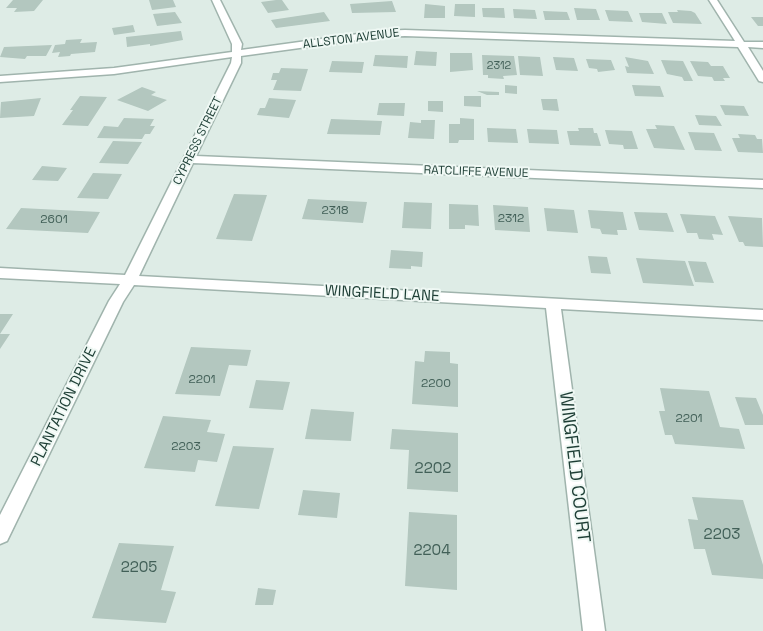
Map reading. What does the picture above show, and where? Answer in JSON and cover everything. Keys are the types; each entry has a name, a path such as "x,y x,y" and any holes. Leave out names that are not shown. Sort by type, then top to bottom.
{"street":[{"path":"216,0 237,44 237,54"},
{"path":"713,0 763,79"},
{"name":"ALLSTON AVENUE","path":"0,78 106,72 358,36 405,33 763,45"},
{"name":"CYPRESS STREET","path":"130,280 236,63 237,54"},
{"name":"RATCLIFFE AVENUE","path":"190,159 763,184"},
{"name":"WINGFIELD LANE","path":"0,273 763,315"},
{"name":"PLANTATION DRIVE","path":"0,535 116,301 130,280"},
{"name":"WINGFIELD COURT","path":"553,304 594,631"}],"building":[{"path":"13,0 43,0 34,11 14,12 17,8 6,8"},
{"path":"149,0 173,0 176,7 152,10"},
{"path":"282,0 289,10 268,13 261,2"},
{"path":"392,1 396,12 352,13 350,4"},
{"path":"425,4 445,6 445,18 424,18"},
{"path":"455,4 475,4 475,17 454,16"},
{"path":"482,8 504,8 505,18 483,17"},
{"path":"574,8 596,9 600,20 577,20"},
{"path":"513,9 535,10 537,19 514,18"},
{"path":"605,10 628,11 633,22 609,21"},
{"path":"677,10 695,13 702,24 673,23 668,12 678,12"},
{"path":"543,11 567,12 570,20 545,20"},
{"path":"175,12 182,23 157,26 153,14"},
{"path":"324,12 330,21 276,28 271,20"},
{"path":"639,13 662,13 667,24 642,22"},
{"path":"751,17 763,17 763,26 758,26"},
{"path":"133,25 135,32 114,35 112,28"},
{"path":"181,31 183,40 150,46 150,44 127,47 126,37"},
{"path":"82,39 80,43 97,42 95,52 58,57 60,52 52,53 55,45 65,44 66,40"},
{"path":"52,45 46,56 27,56 25,59 0,57 4,47"},
{"path":"416,51 437,52 436,66 414,65"},
{"path":"450,53 472,53 473,70 450,72"},
{"path":"375,55 408,56 407,68 373,66"},
{"path":"482,55 514,56 517,75 503,76 504,79 488,78 488,75 483,75"},
{"path":"518,56 540,57 543,76 520,75"},
{"path":"553,57 574,58 578,71 556,70"},
{"path":"625,57 648,61 654,74 627,73 625,66 629,67"},
{"path":"586,59 611,60 615,70 598,72 597,69 589,68"},
{"path":"661,60 683,61 693,81 684,81 682,77 667,74"},
{"path":"332,61 364,62 362,73 329,72"},
{"path":"690,61 708,62 711,66 723,66 730,78 723,78 725,81 714,81 712,77 698,76"},
{"path":"281,68 308,69 301,91 273,90 277,80 271,80 273,73 279,73"},
{"path":"505,85 517,86 517,94 505,93"},
{"path":"632,85 660,86 664,97 635,96"},
{"path":"142,87 156,92 151,95 167,100 148,111 117,100"},
{"path":"477,91 499,92 499,95 487,95"},
{"path":"80,96 107,97 88,126 62,125 73,110 70,110"},
{"path":"464,96 481,96 481,107 464,106"},
{"path":"41,98 34,116 0,118 1,102"},
{"path":"269,98 296,100 289,118 257,115 260,108 265,108"},
{"path":"541,99 557,99 559,111 543,110"},
{"path":"428,101 443,101 443,112 428,111"},
{"path":"379,103 405,103 404,116 377,115"},
{"path":"720,105 744,106 749,116 725,115"},
{"path":"695,115 716,116 722,126 699,125"},
{"path":"124,118 154,119 150,126 155,126 150,134 145,134 142,139 97,138 104,126 118,127"},
{"path":"460,118 474,119 474,140 459,140 458,143 449,143 449,124 460,124"},
{"path":"331,119 382,121 380,135 327,134"},
{"path":"421,120 435,120 434,139 408,138 410,122 421,123"},
{"path":"655,125 674,126 685,150 654,148 646,129 657,129"},
{"path":"487,128 516,129 518,143 488,142"},
{"path":"578,128 593,128 594,133 597,133 601,146 570,145 567,131 579,131"},
{"path":"527,129 557,130 559,144 529,143"},
{"path":"605,130 632,131 638,149 624,149 623,145 609,144"},
{"path":"688,132 714,133 722,151 695,150"},
{"path":"738,134 755,135 757,139 762,139 763,153 738,152 732,138 740,138"},
{"path":"113,141 142,142 128,164 99,163"},
{"path":"42,166 67,168 58,181 32,180"},
{"path":"93,173 122,174 108,199 77,198"},
{"path":"234,194 267,195 252,241 216,239"},
{"path":"308,199 367,202 363,223 302,219"},
{"path":"404,202 432,203 431,229 402,228"},
{"path":"449,204 478,205 479,226 465,225 465,229 449,229"},
{"path":"493,205 528,207 530,232 495,230"},
{"path":"21,208 100,212 88,233 6,229"},
{"path":"544,208 574,210 578,233 547,231"},
{"path":"588,210 623,212 627,230 617,230 618,235 602,234 600,229 591,228"},
{"path":"634,212 667,213 674,232 639,230"},
{"path":"680,214 715,216 723,235 712,234 714,240 699,239 697,233 687,233"},
{"path":"728,216 762,218 763,247 745,246 743,242 739,242"},
{"path":"391,250 423,252 422,267 411,266 411,269 389,268"},
{"path":"588,256 607,257 611,274 591,273"},
{"path":"636,258 685,261 694,286 643,283"},
{"path":"688,261 706,262 714,283 695,282"},
{"path":"0,314 13,314 0,334"},
{"path":"0,334 10,334 0,349"},
{"path":"191,347 251,350 247,366 229,365 220,396 175,394"},
{"path":"425,351 450,352 450,363 458,364 458,407 412,404 415,361 424,362"},
{"path":"256,380 290,382 283,410 249,408"},
{"path":"660,388 709,391 720,427 739,429 745,449 675,444 672,435 665,435 659,411 665,411"},
{"path":"735,397 756,398 763,415 763,425 745,425"},
{"path":"311,409 354,412 351,441 305,439"},
{"path":"163,416 211,420 207,432 225,434 217,462 198,460 195,472 144,468"},
{"path":"392,429 458,433 458,492 407,489 409,450 390,449"},
{"path":"233,446 274,448 259,509 215,506"},
{"path":"303,490 340,493 337,518 298,515"},
{"path":"692,497 743,500 763,565 763,579 712,575 705,549 694,549 688,519 698,520"},
{"path":"409,512 457,515 457,590 405,586"},
{"path":"119,543 174,546 161,590 176,592 166,623 92,618"},
{"path":"258,588 276,590 273,605 255,605"}]}
